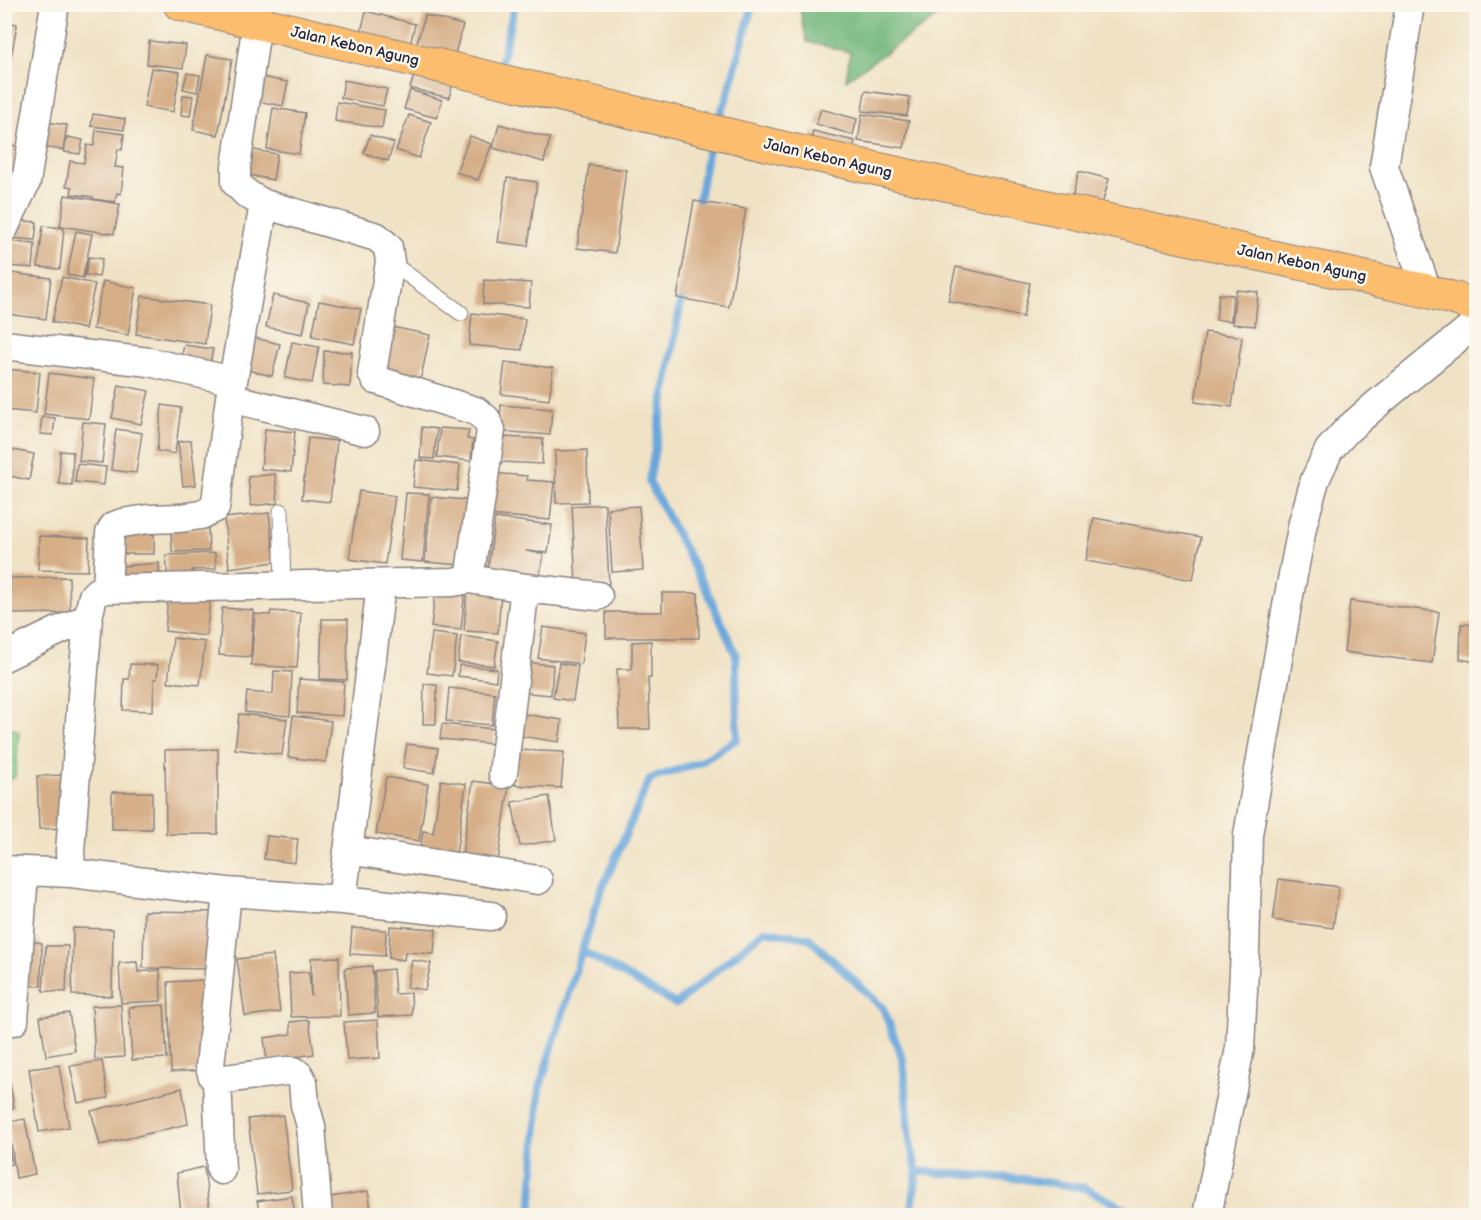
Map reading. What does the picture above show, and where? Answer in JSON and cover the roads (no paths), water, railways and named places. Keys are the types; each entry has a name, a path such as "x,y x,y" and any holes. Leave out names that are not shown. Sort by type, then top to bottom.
{"main road":[{"name":"Jalan Kebon Agung","path":"180,4 783,148 1427,291 1476,305"}],"street":[{"path":"4,228 26,182 56,4"},
{"path":"1410,4 1384,167 1427,291"},
{"path":"257,22 236,167 237,183 247,194 264,204 377,237 388,247 390,262 372,372 376,380 476,411 486,419 491,430 469,579"},
{"path":"107,589 110,533 114,526 148,519 180,518 201,514 215,508 232,390 264,204"},
{"path":"1207,1215 1240,1048 1248,835 1287,606 1303,523 1315,480 1329,450 1347,430 1476,323"},
{"path":"4,345 149,362 365,431"},
{"path":"71,873 70,851 88,618 93,597 97,592 107,589 381,585 453,582 469,579 598,596"},
{"path":"342,900 381,585"},
{"path":"503,774 526,588"},
{"path":"4,657 88,618"},
{"path":"348,850 538,880"},
{"path":"14,1021 14,871 71,873 227,892 342,900 491,916"},
{"path":"221,1170 217,1080 213,1077 210,1067 227,892"},
{"path":"217,1080 286,1071 294,1071 299,1075 303,1082 305,1105 311,1126 318,1215"}],"lane":[{"path":"390,262 460,313"},
{"path":"281,511 283,586"}],"waterway":[{"path":"499,71 515,4"},
{"path":"719,117 726,100 753,4"},
{"path":"697,211 710,138"},
{"path":"531,1216 539,1089 600,893 650,779 701,762 737,739 736,655 708,593 649,482 683,290"},
{"path":"582,951 676,1004 764,931 809,938 883,1008 903,1060 910,1142 917,1171 1024,1179 1085,1188 1139,1216"},
{"path":"911,1216 917,1171"}]}
